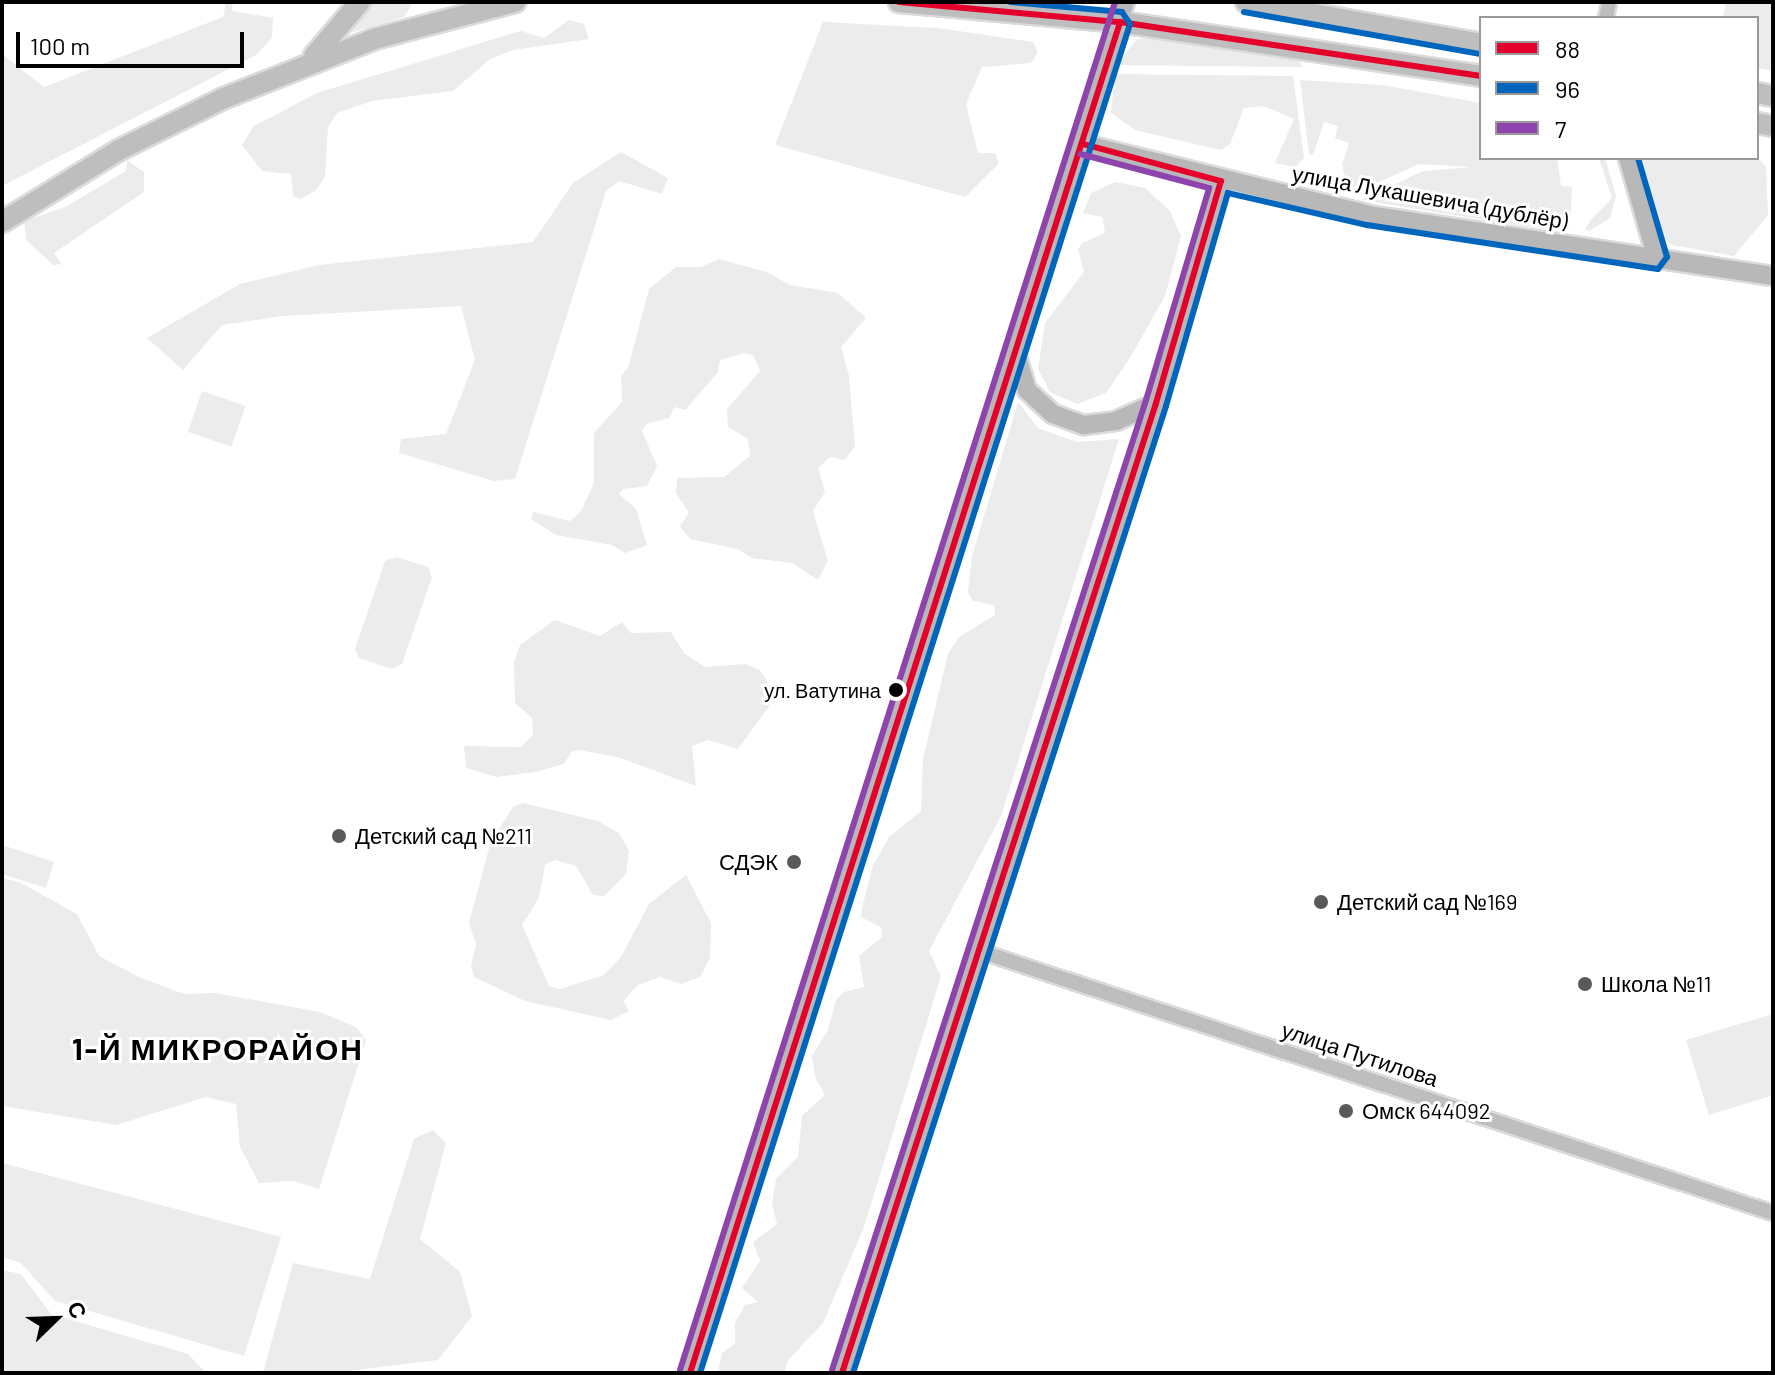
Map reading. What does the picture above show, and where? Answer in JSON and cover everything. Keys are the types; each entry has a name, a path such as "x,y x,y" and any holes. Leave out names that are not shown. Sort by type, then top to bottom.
{"main road":[{"path":"305,64 331,42 360,2"},
{"path":"2,222 119,150 305,64 374,39 515,2"},
{"path":"899,2 1122,12 1479,76"},
{"path":"1246,2 1479,44"},
{"path":"690,1373 1083,144 1122,12"},
{"name":"улица Лукашевича (дублёр)","path":"1083,144 1221,181 1369,215 1773,276"},
{"path":"1629,160 1657,259"},
{"path":"842,1373 1156,403 1221,181"},
{"path":"1016,354 1027,390 1053,414 1084,425 1116,421 1156,403"}],"street":[{"name":"улица Путилова","path":"979,951 1773,1213"}],"shaded area":[{"path":"226,2 233,2 232,11 273,18 272,38 256,55 2,186 2,54 44,87 223,17"},
{"path":"364,2 412,5 404,17 343,35"},
{"path":"1726,2 1773,2 1773,71 1759,68 1759,16 1723,16"},
{"path":"569,20 584,24 589,39 513,50 490,59 453,91 372,101 337,113 328,127 325,177 315,191 301,199 293,196 291,174 262,171 242,145 254,126 317,93 521,31 544,38"},
{"path":"823,22 938,28 1033,42 1038,53 1031,63 982,67 966,104 978,153 995,153 999,163 965,197 775,145"},
{"path":"1169,37 1298,56 1302,67 1116,65 1137,39"},
{"path":"1115,74 1293,76 1304,158 1295,167 1275,163 1294,119 1264,106 1244,108 1230,144 1221,150 1135,130 1111,113"},
{"path":"1300,80 1383,85 1479,103 1479,160 1557,160 1561,186 1572,187 1570,228 1559,232 1361,200 1423,171 1473,167 1419,164 1354,193 1348,191 1342,164 1349,143 1335,138 1338,126 1324,122 1313,155 1309,154"},
{"path":"621,152 668,178 662,194 619,181 606,191 515,479 494,481 399,453 401,439 446,434 475,360 461,306 282,316 222,325 183,370 147,338 240,284 319,265 533,242 573,183"},
{"path":"127,160 144,172 144,192 54,253 62,264 53,265 26,240 24,221 65,207 126,171"},
{"path":"1600,160 1606,160 1616,196 1610,218 1589,231 1585,229 1591,220 1612,198"},
{"path":"1638,160 1759,160 1766,166 1768,215 1734,256 1672,245 1664,238"},
{"path":"1115,182 1145,188 1170,211 1181,236 1165,296 1130,358 1106,393 1077,404 1050,392 1038,369 1045,323 1084,272 1078,249 1082,243 1105,233 1102,217 1083,213 1091,193"},
{"path":"719,259 767,272 790,285 838,293 866,318 841,347 849,376 855,446 845,460 830,457 818,468 825,492 813,511 828,561 818,580 792,563 752,558 738,549 690,539 680,526 689,513 676,493 677,478 724,477 750,456 748,439 728,427 727,409 760,371 753,355 745,353 720,360 718,372 685,410 675,407 669,418 646,424 642,431 657,466 647,486 623,489 619,494 636,509 647,545 625,553 612,545 556,535 531,519 533,512 570,521 581,511 594,483 594,433 622,402 621,376 628,368 649,289 676,267 701,267"},
{"path":"202,391 245,406 231,447 188,432"},
{"path":"1018,402 1038,428 1077,442 1119,439 1001,816 929,951 941,976 864,1227 823,1323 788,1360 784,1373 718,1371 722,1353 735,1344 735,1323 745,1305 758,1302 742,1288 760,1261 753,1242 777,1224 772,1203 776,1179 798,1157 802,1116 825,1095 815,1077 812,1056 828,1030 836,1000 844,992 864,987 859,956 882,937 881,927 861,917 862,907 873,866 889,837 921,811 923,759 948,654 959,637 995,615 994,605 973,601 968,593 972,556"},
{"path":"397,557 428,567 432,577 402,664 392,669 359,658 355,649 385,561"},
{"path":"555,620 600,636 622,622 631,633 671,632 684,653 705,667 745,664 760,670 772,690 770,705 738,749 708,740 692,746 696,786 618,757 579,750 572,751 564,764 535,772 497,777 466,768 464,746 521,747 533,735 532,718 515,703 514,662 520,645"},
{"path":"523,803 598,821 619,833 629,851 626,874 604,896 593,895 576,866 555,860 545,865 539,898 522,925 549,986 560,989 604,975 621,957 649,904 686,875 711,923 710,958 700,977 681,984 660,977 638,985 623,1001 629,1011 611,1020 525,1001 474,977 471,966 476,944 469,923 491,841 513,807"},
{"path":"2,845 54,862 46,888 2,874"},
{"path":"2,878 19,882 77,914 99,956 139,977 184,994 215,993 320,1012 356,1027 366,1040 319,1189 293,1181 259,1183 240,1147 236,1104 206,1097 116,1125 2,1106"},
{"path":"1773,1014 1773,1095 1709,1115 1686,1040"},
{"path":"433,1130 446,1143 420,1239 460,1272 472,1316 438,1360 332,1373 263,1373 293,1263 370,1279 414,1139"},
{"path":"2,1163 281,1237 244,1356 55,1301 21,1263 2,1257"},
{"path":"2,1270 21,1274 51,1314 188,1354 206,1373 2,1373"}],"transit line":[{"name":"88","path":"899,2 1120,22 1479,76"},
{"name":"96","path":"700,1373 1130,24 1122,12 1010,2"},
{"name":"7","path":"680,1370 1115,2"},
{"name":"96","path":"1244,12 1479,54"},
{"name":"88","path":"690,1373 1120,22"},
{"name":"88","path":"842,1373 1156,403 1221,181 1083,144"},
{"name":"7","path":"832,1370 1146,400 1209,188 1080,154"},
{"name":"96","path":"853,1373 1166,406 1228,193 1367,225 1658,269 1667,257 1639,160"}],"place":[{"name":"ул. Ватутина","path":"896,690"},
{"name":"Детский сад №211","path":"339,836"},
{"name":"СДЭК","path":"794,862"},
{"name":"Детский сад №169","path":"1321,902"},
{"name":"Школа №11","path":"1585,984"},
{"name":"Омск 644092","path":"1346,1111"}],"district":[{"name":"1-Й МИКРОРАЙОН","path":"218,1048"}]}
